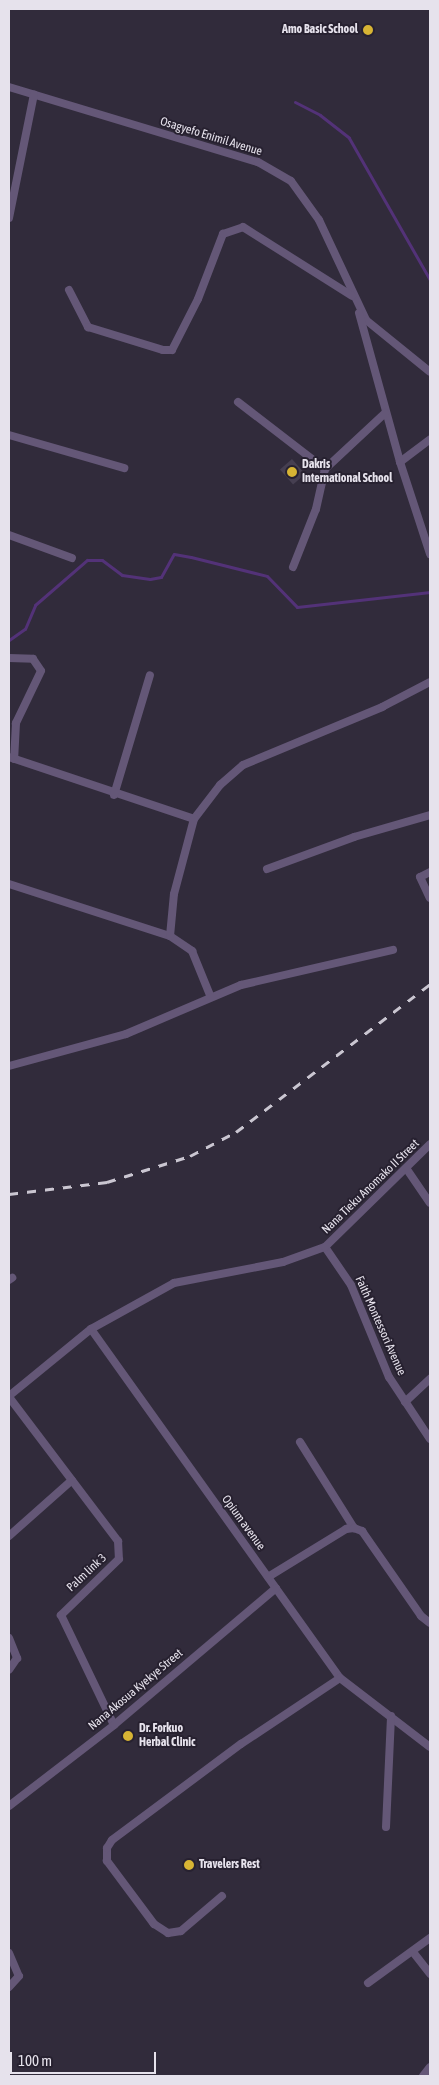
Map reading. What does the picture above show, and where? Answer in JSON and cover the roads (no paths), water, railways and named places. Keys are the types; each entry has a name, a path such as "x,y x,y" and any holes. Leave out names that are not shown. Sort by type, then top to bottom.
{"street":[{"name":"Osagyefo Enimil Avenue","path":"9,87 275,170 304,195 328,237 352,296 374,327 430,372"},
{"path":"9,218 34,94"},
{"path":"69,290 88,327 163,350 172,350 198,299 223,234 243,227 352,296"},
{"path":"358,306 385,413 430,554"},
{"path":"238,402 325,469"},
{"path":"293,567 316,509 325,469 385,413"},
{"path":"9,435 124,468"},
{"path":"400,462 430,439"},
{"path":"9,535 72,558"},
{"path":"9,658 33,659 41,671 16,723 11,758 114,795 194,819"},
{"path":"114,795 150,674"},
{"path":"170,936 174,894 194,819 220,785 243,765 382,707 430,682"},
{"path":"267,868 354,837 430,815"},
{"path":"430,872 420,877 430,898"},
{"path":"9,884 170,936 192,951 210,995"},
{"path":"9,1066 126,1034 210,995 393,950"},
{"name":"Nana Tieku Anomako II Street","path":"9,1396 91,1328 174,1283 283,1262 325,1247 430,1144"},
{"path":"406,1168 430,1203"},
{"name":"Faith Montessori Avenue","path":"325,1247 351,1285 389,1377 430,1439"},
{"name":"Opium avenue","path":"91,1328 340,1678 430,1747"},
{"path":"405,1402 430,1379"},
{"name":"Palm link 3","path":"9,1396 118,1542 120,1550 119,1559 61,1616 114,1725"},
{"path":"300,1442 354,1528"},
{"path":"9,1536 72,1480"},
{"path":"268,1577 346,1529 354,1528 362,1531 421,1616 430,1623"},
{"name":"Nana Akosua Kyekye Street","path":"9,1806 114,1725 276,1588"},
{"path":"9,1638 17,1658 9,1670"},
{"path":"222,1896 181,1931 168,1933 154,1924 107,1861 107,1848 112,1840 241,1744 340,1678"},
{"path":"386,1827 392,1716"},
{"path":"368,1983 430,1938"},
{"path":"413,1952 430,1974"},
{"path":"9,1953 19,1976 9,1987"},
{"path":"423,2076 430,2067"}],"waterway":[{"path":"295,102 320,115 349,138 430,280"},
{"path":"9,640 25,629 35,605 87,560 102,560 122,575 150,579 161,577 174,554 191,557 267,576 297,607 430,592"}],"railway":[{"path":"9,1194 107,1182 190,1156 236,1132 430,984"}],"place":[{"name":"Amo Basic School","path":"368,30"},
{"name":"Dakris International School","path":"292,472"},
{"name":"Dr. Forkuo Herbal Clinic","path":"128,1736"},
{"name":"Travelers Rest","path":"189,1865"}]}
